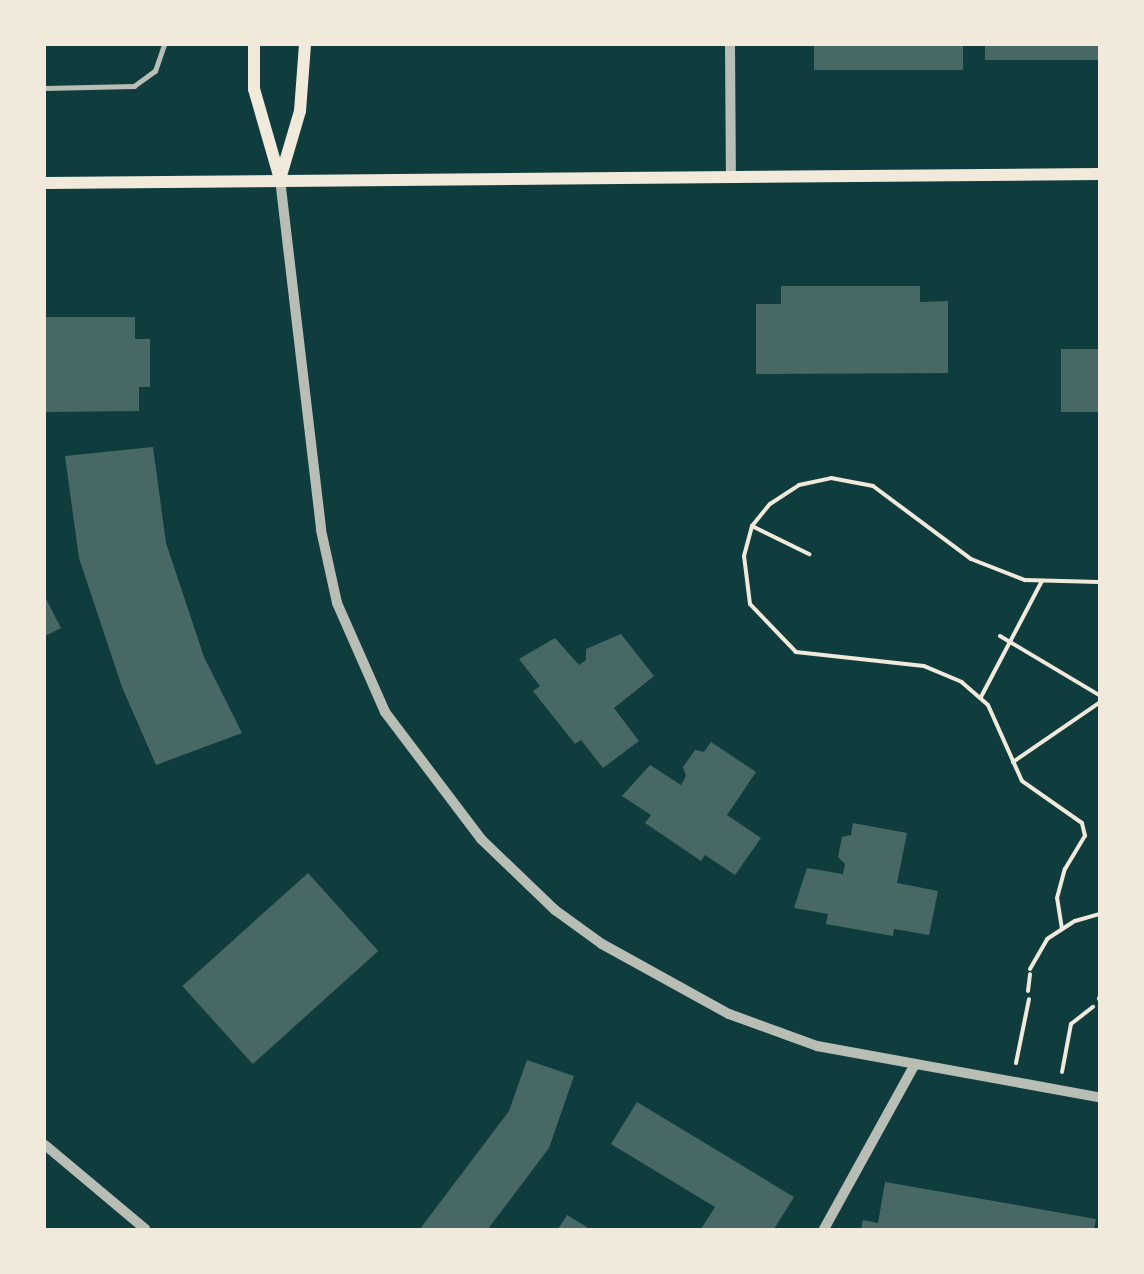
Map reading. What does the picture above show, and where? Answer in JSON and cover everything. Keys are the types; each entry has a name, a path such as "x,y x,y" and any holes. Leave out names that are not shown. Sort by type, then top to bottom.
{"main road":[{"path":"254,45 254,89 280,178"},
{"path":"280,178 300,111 305,45"},
{"path":"45,183 280,178 731,174 1099,174"}],"street":[{"path":"730,45 731,174"},
{"path":"280,178 327,567 351,644 415,757 510,869 555,910 642,969 729,1014 817,1046 914,1066 1099,1097"},
{"path":"824,1229 914,1066"},
{"path":"45,1145 145,1229"}],"lane":[{"path":"45,87 134,86 155,71 164,45"}],"path":[{"path":"1062,929 1057,898 1065,869 1085,836 1082,823 1027,786 1013,762 1000,726 981,698 962,682 924,666 873,658 818,658 781,642 744,592 744,556 752,526 770,504 799,485 824,477 860,481 891,498 971,559 1042,581 1099,582"},
{"path":"752,526 809,554"},
{"path":"981,698 1042,581"},
{"path":"1000,636 1099,695"},
{"path":"1013,762 1099,703"},
{"path":"1028,991 1030,972 1037,950 1062,929 1099,914"},
{"path":"1012,1083 1029,999"},
{"path":"1058,1090 1071,1024 1093,1007"}],"building":[{"path":"814,45 963,45 963,70 814,70"},
{"path":"985,45 1099,45 1099,60 985,60"},
{"path":"781,286 920,286 920,302 948,301 948,373 756,374 756,304 781,304"},
{"path":"45,317 135,317 135,339 150,339 150,387 139,387 139,411 45,412"},
{"path":"1061,349 1099,349 1099,412 1061,412"},
{"path":"153,447 166,543 204,657 242,733 156,765 122,687 79,558 65,456"},
{"path":"45,597 61,628 45,636"},
{"path":"621,634 654,676 614,708 639,741 603,768 581,740 575,744 533,691 540,686 519,659 555,638 579,665 586,660 586,649"},
{"path":"711,742 756,772 727,815 761,838 735,875 705,855 701,861 645,823 651,815 622,796 650,765 681,785 686,776 683,767 695,750 704,752"},
{"path":"853,823 907,833 897,883 938,891 929,935 894,929 893,936 826,924 828,914 794,908 807,868 843,874 845,864 838,857 842,837 851,835"},
{"path":"308,873 378,951 253,1064 182,986"},
{"path":"527,1060 574,1076 549,1148 488,1229 420,1229 509,1111"},
{"path":"637,1102 794,1197 774,1229 701,1229 715,1207 611,1144"},
{"path":"885,1182 1096,1219 1094,1229 861,1229 863,1220 878,1223"},
{"path":"567,1215 590,1229 558,1229"}]}
